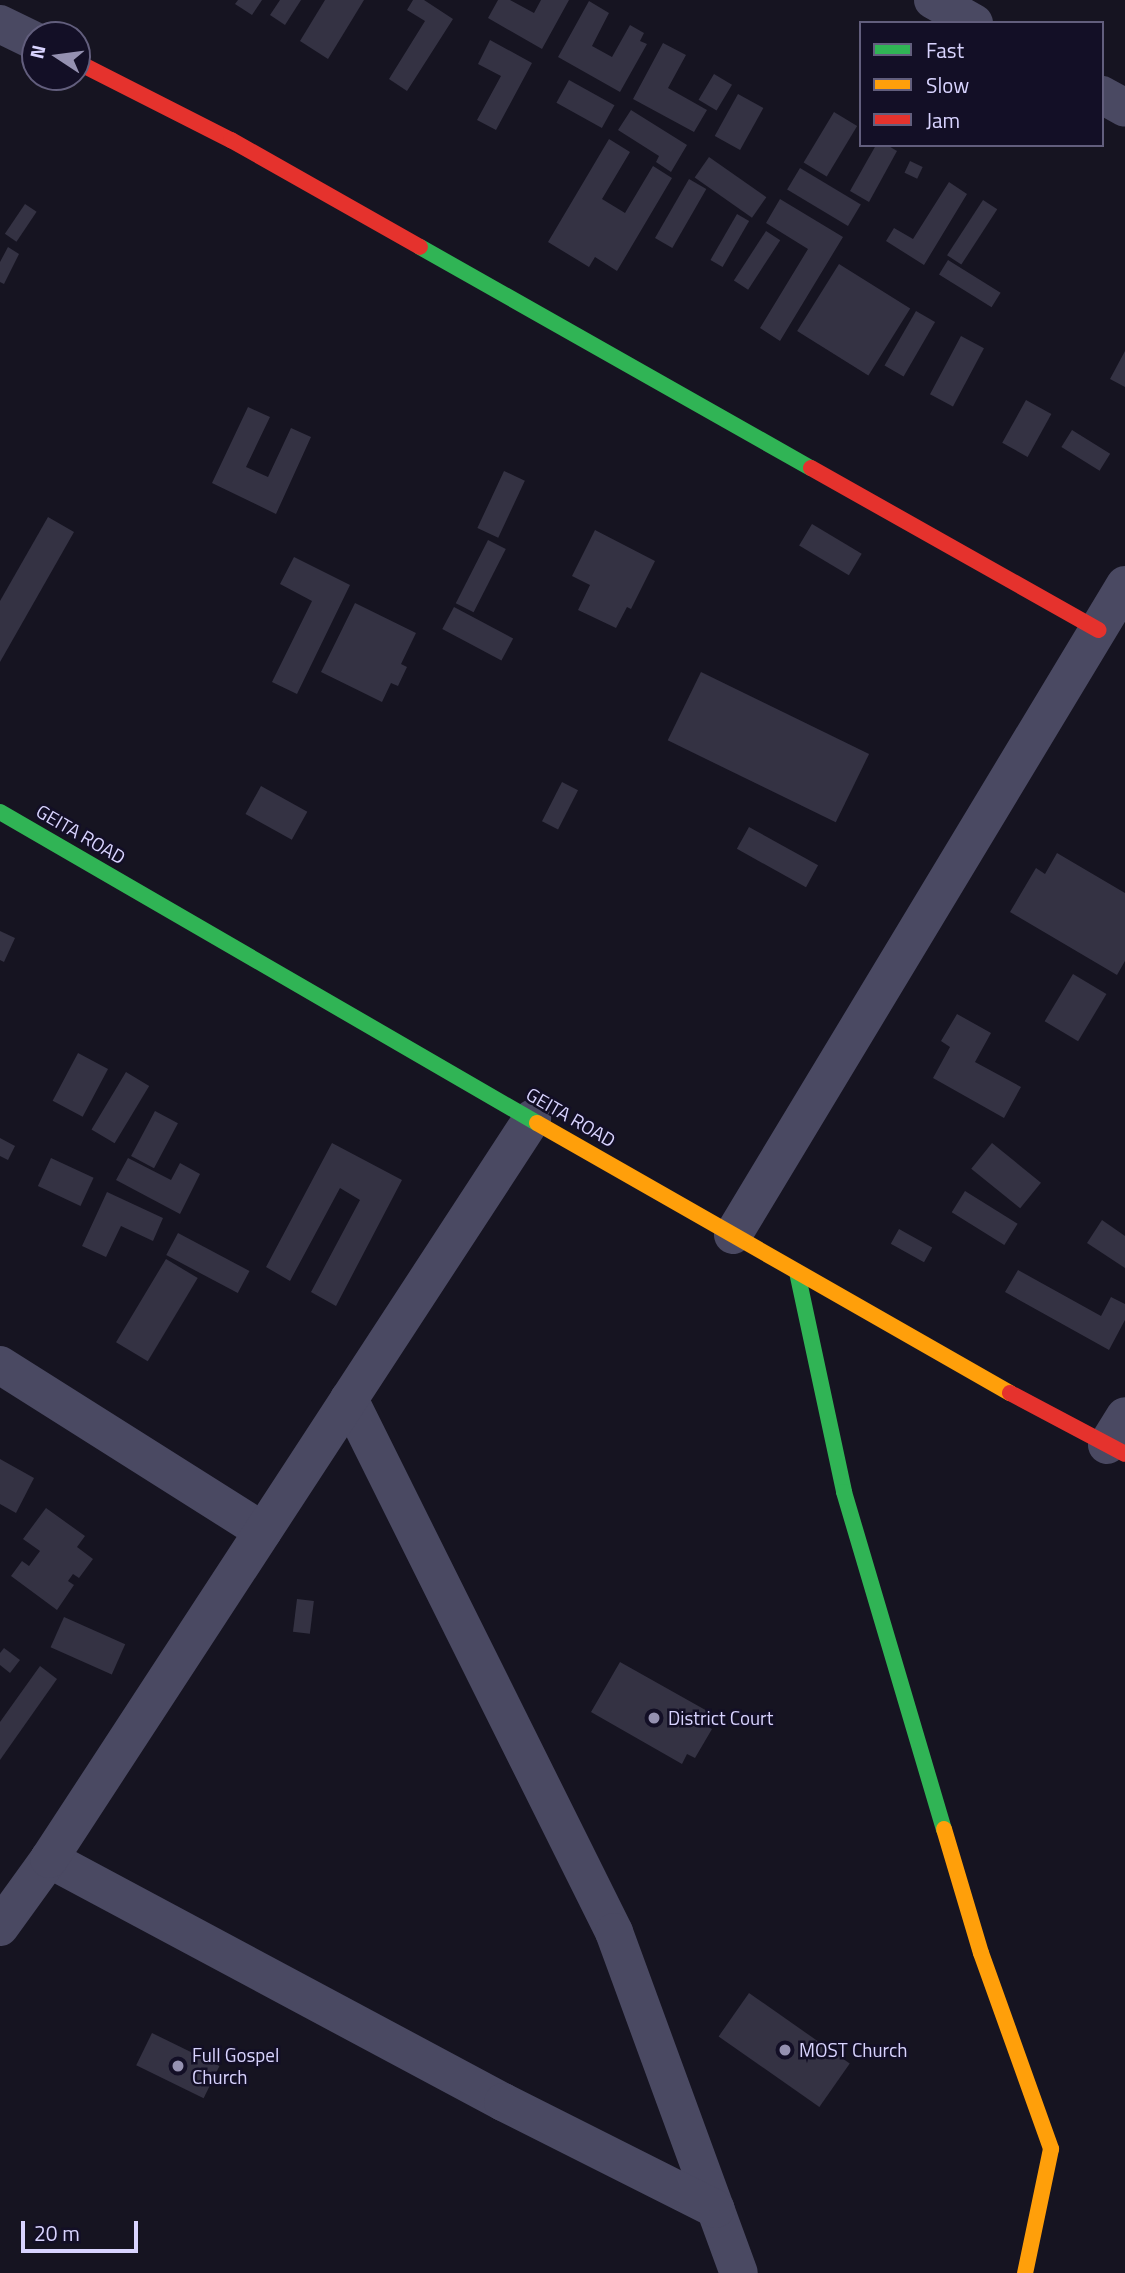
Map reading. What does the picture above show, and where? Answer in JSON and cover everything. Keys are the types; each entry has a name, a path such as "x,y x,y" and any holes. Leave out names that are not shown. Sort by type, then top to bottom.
{"street":[{"path":"933,0 970,21"},
{"path":"0,24 21,34"},
{"path":"91,69 231,140 1097,630"},
{"path":"1104,96 1125,108"},
{"path":"733,1235 1125,584"},
{"name":"GEITA ROAD","path":"0,811 957,1364 1119,1438"},
{"path":"0,1927 26,1873 263,1531 533,1119"},
{"path":"797,1272 844,1492 981,1953 1051,2149 1025,2273"},
{"path":"0,1366 263,1531"},
{"path":"349,1399 614,1932 740,2273"},
{"path":"26,1873 503,2102 716,2209"}],"building":[{"path":"238,0 262,0 252,15 235,4"},
{"path":"280,0 301,0 285,25 270,15"},
{"path":"325,0 364,0 328,59 300,41"},
{"path":"413,0 424,0 453,19 407,91 389,79 425,21 407,10"},
{"path":"498,0 510,0 534,13 541,0 569,0 542,49 488,18"},
{"path":"589,1 609,13 592,46 612,57 630,25 644,33 640,41 647,44 620,92 558,57"},
{"path":"490,40 532,63 496,130 477,120 501,76 478,64"},
{"path":"663,43 686,55 668,88 707,110 694,132 633,99"},
{"path":"714,74 732,85 717,111 699,100"},
{"path":"569,80 614,105 602,128 556,103"},
{"path":"738,94 763,108 740,150 715,136"},
{"path":"631,110 687,145 671,172 656,162 659,156 618,130"},
{"path":"834,112 857,126 827,176 804,163"},
{"path":"609,139 630,152 602,199 625,213 653,166 672,178 617,271 595,257 589,267 548,242"},
{"path":"875,147 890,147 897,151 869,202 850,191"},
{"path":"709,157 766,197 752,218 695,177"},
{"path":"910,161 923,167 917,179 905,173"},
{"path":"800,168 861,205 848,226 787,189"},
{"path":"689,179 706,189 672,248 655,238"},
{"path":"949,182 967,194 924,265 886,241 894,228 913,239"},
{"path":"780,199 843,237 780,341 760,328 808,249 766,223"},
{"path":"983,200 997,209 961,265 947,255"},
{"path":"25,204 37,212 16,242 5,234"},
{"path":"737,214 749,221 723,267 710,260"},
{"path":"766,231 780,240 748,290 734,280"},
{"path":"8,247 19,254 4,284 0,282 0,262"},
{"path":"948,260 1001,293 992,307 939,274"},
{"path":"839,264 910,309 868,376 797,331"},
{"path":"916,311 935,322 904,377 884,366"},
{"path":"961,336 984,348 953,406 930,394"},
{"path":"1125,351 1125,387 1110,379"},
{"path":"1026,400 1051,414 1028,457 1002,443"},
{"path":"248,407 270,417 246,467 268,477 291,428 311,437 276,514 212,483"},
{"path":"1072,430 1110,454 1100,471 1061,447"},
{"path":"504,471 525,481 498,538 477,528"},
{"path":"48,517 74,532 0,662 0,601"},
{"path":"812,524 862,554 849,575 799,545"},
{"path":"595,530 655,561 631,609 627,607 616,628 578,610 590,585 572,576"},
{"path":"488,540 506,549 474,612 456,603"},
{"path":"294,557 350,585 297,694 272,682 312,601 280,584"},
{"path":"355,603 416,633 401,664 407,667 398,686 391,683 382,702 321,672"},
{"path":"454,607 513,638 501,661 442,629"},
{"path":"701,672 869,754 836,822 668,740"},
{"path":"562,782 578,790 558,829 542,821"},
{"path":"261,786 307,812 292,840 245,814"},
{"path":"749,827 818,865 806,887 737,849"},
{"path":"1057,853 1125,893 1125,961 1117,975 1010,912 1036,868 1045,874"},
{"path":"0,931 15,938 4,962 0,960"},
{"path":"1073,974 1106,994 1078,1041 1045,1021"},
{"path":"957,1014 991,1033 975,1062 1021,1087 1004,1118 933,1078 950,1047 941,1041"},
{"path":"78,1053 108,1069 83,1117 53,1101"},
{"path":"126,1072 149,1086 115,1143 91,1129"},
{"path":"155,1111 178,1123 154,1168 131,1156"},
{"path":"0,1138 15,1146 8,1160 0,1156"},
{"path":"332,1143 402,1180 336,1306 311,1292 360,1200 340,1188 290,1281 266,1267"},
{"path":"992,1143 1041,1183 1020,1208 971,1169"},
{"path":"51,1158 94,1178 80,1206 38,1186"},
{"path":"128,1158 171,1180 180,1163 200,1174 180,1214 116,1180"},
{"path":"965,1191 1018,1224 1004,1245 952,1212"},
{"path":"107,1192 163,1218 153,1241 121,1226 106,1257 82,1246"},
{"path":"1102,1220 1125,1236 1125,1268 1087,1243"},
{"path":"899,1229 932,1247 924,1262 891,1244"},
{"path":"178,1233 250,1271 238,1293 166,1255"},
{"path":"166,1259 198,1278 148,1361 116,1342"},
{"path":"1018,1270 1101,1316 1111,1297 1125,1304 1125,1320 1109,1350 1005,1292"},
{"path":"0,1459 34,1478 16,1513 0,1504"},
{"path":"46,1508 85,1536 77,1547 93,1559 79,1578 73,1574 68,1581 74,1585 57,1610 11,1576 22,1561 29,1566 40,1551 23,1539"},
{"path":"297,1599 314,1601 310,1634 293,1632"},
{"path":"64,1617 125,1644 112,1674 51,1647"},
{"path":"4,1648 20,1660 10,1673 0,1665 0,1653"},
{"name":"District Court","path":"620,1662 709,1712 703,1724 712,1729 695,1758 687,1754 682,1764 591,1712"},
{"path":"40,1666 57,1679 0,1760 0,1722"},
{"name":"MOST Church","path":"749,1993 850,2064 819,2107 719,2036"},
{"name":"Full Gospel Church","path":"152,2033 219,2066 204,2098 136,2065"}],"traffic: fast":[{"path":"420,247 811,468"},
{"path":"0,812 537,1123"},
{"path":"797,1272 844,1492 944,1829"}],"traffic: slow":[{"path":"537,1123 1010,1393"},
{"path":"944,1829 981,1953 1051,2149 1025,2273"}],"traffic: jam":[{"path":"91,69 231,140 420,247"},
{"path":"811,468 1098,630"},
{"path":"1010,1393 1125,1454"}],"place":[{"name":"District Court","path":"654,1718"},
{"name":"MOST Church","path":"785,2050"},
{"name":"Full Gospel Church","path":"178,2066"}]}
